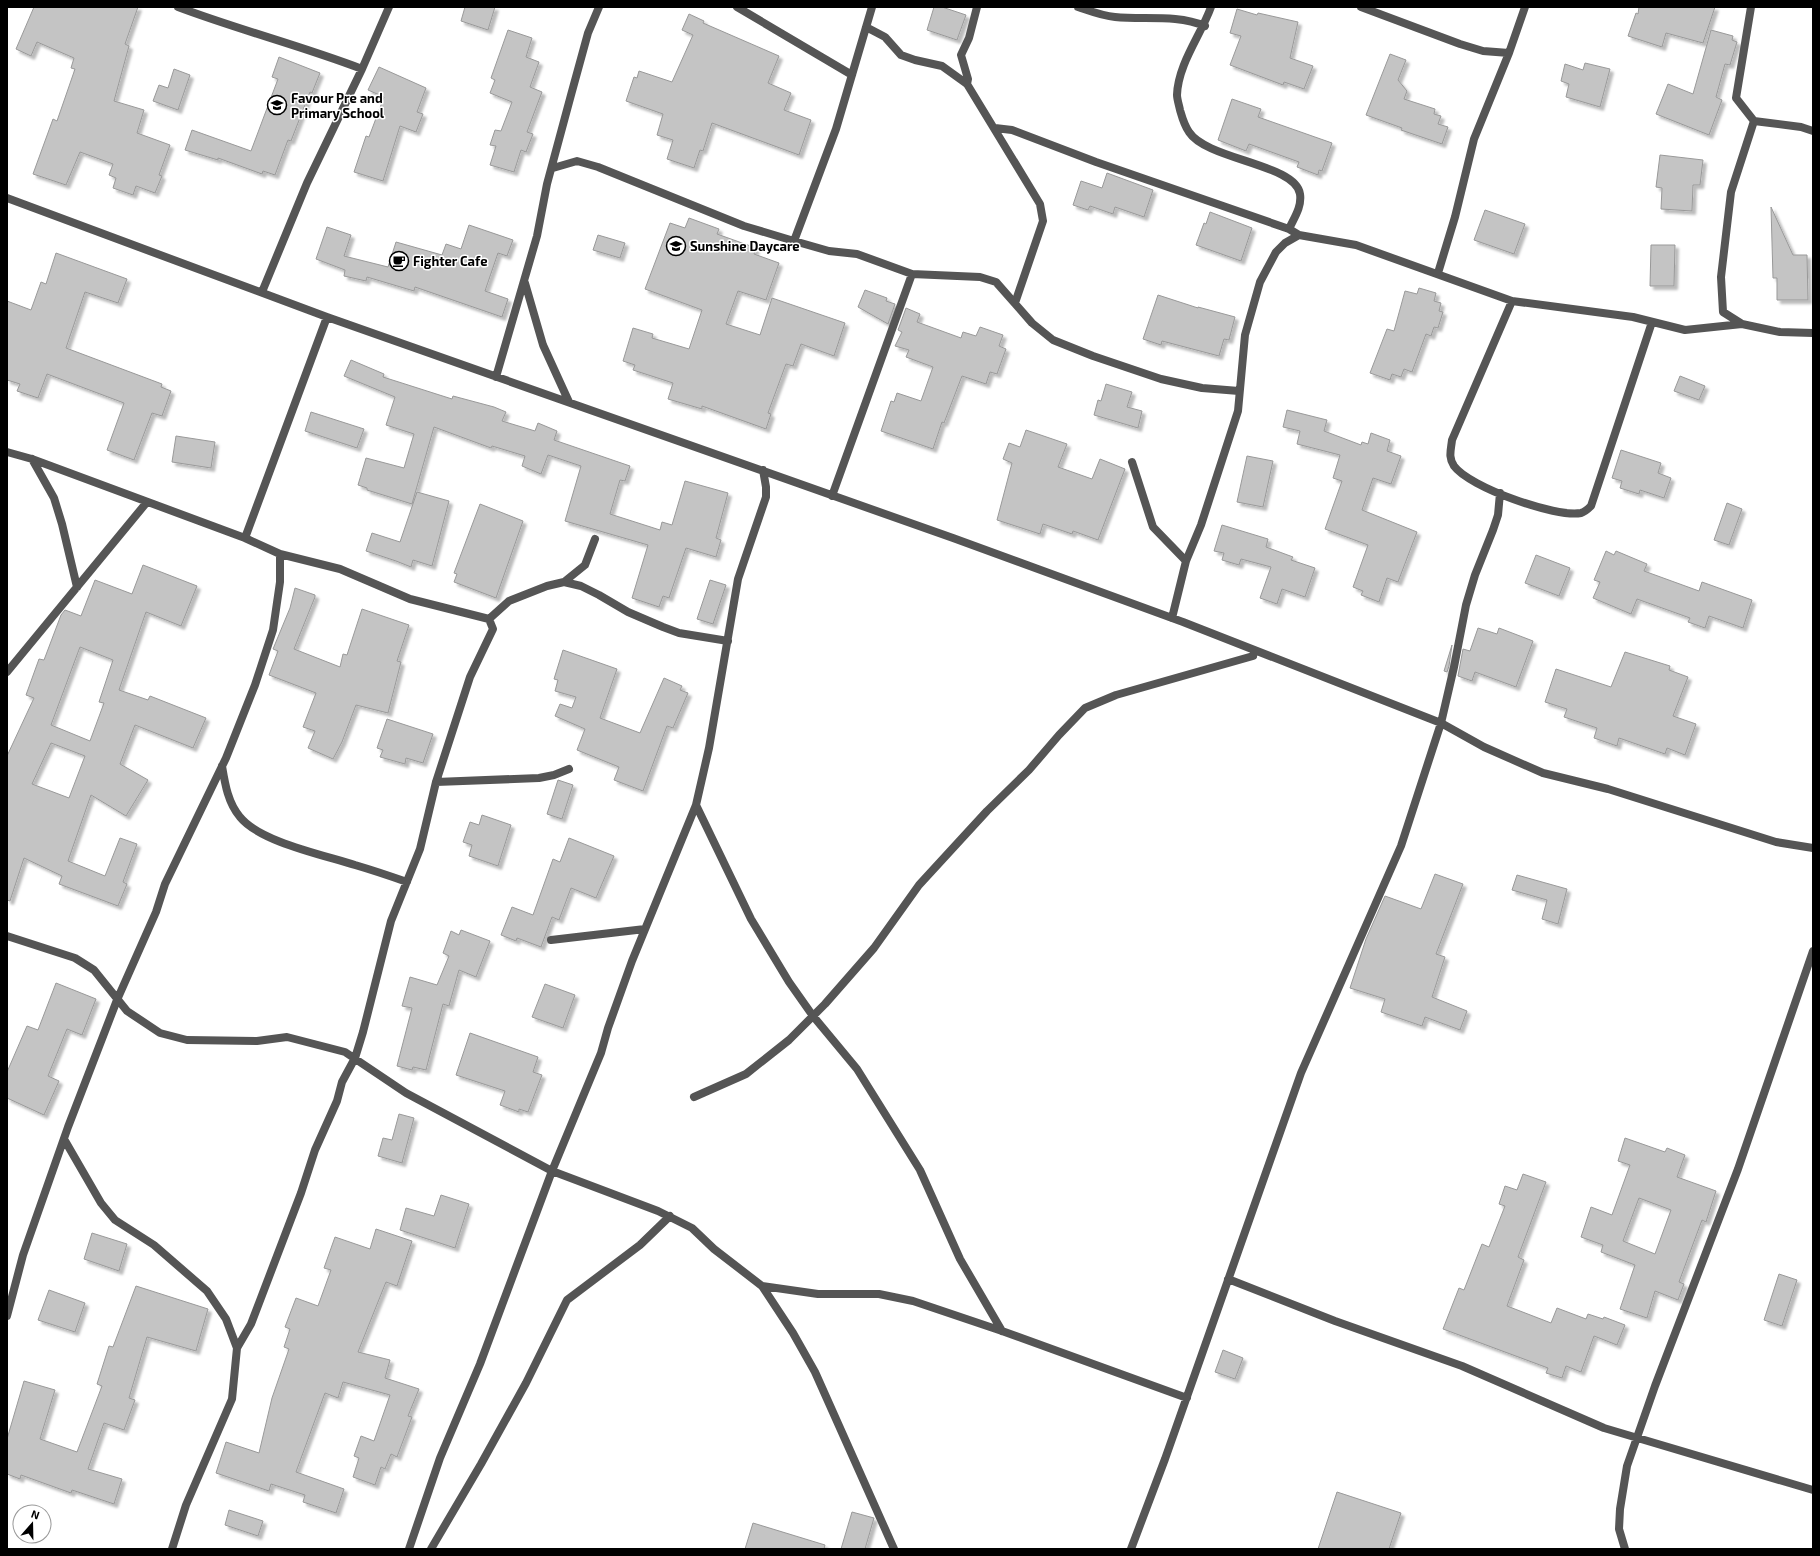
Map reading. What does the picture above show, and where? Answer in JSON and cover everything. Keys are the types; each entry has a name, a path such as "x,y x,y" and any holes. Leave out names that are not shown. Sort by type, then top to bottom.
{"street":[{"path":"178,7 219,22 315,51 362,69"},
{"path":"262,292 307,183 362,69 389,7"},
{"path":"496,376 525,282 537,236 547,184 553,168 584,49 599,7"},
{"path":"738,7 852,75"},
{"path":"794,241 836,129 872,7"},
{"path":"967,84 968,79 961,55 969,38 977,7"},
{"path":"1078,7 1113,17 1157,18 1196,22 1205,26"},
{"path":"1211,7 1205,26 1182,72 1177,95 1182,119 1189,134 1207,146 1222,154 1276,172 1298,187 1300,195 1299,208 1289,229"},
{"path":"1361,7 1460,44 1483,51 1509,53"},
{"path":"1438,273 1455,217 1474,139 1509,53 1525,7"},
{"path":"1751,7 1736,98 1754,120 1801,127 1813,132"},
{"path":"866,27 885,37 901,55 915,60 942,66 967,84 1040,204 1043,221 1015,302"},
{"path":"1742,324 1723,312 1721,277 1731,192 1754,120"},
{"path":"995,128 1012,130 1096,162 1289,229 1299,235 1356,245 1438,273 1512,301 1576,309 1652,322 1685,330 1742,324 1780,332 1813,333"},
{"path":"553,168 578,161 598,167 744,226 829,250 856,254 912,274 980,277 996,282 1032,323 1053,340 1093,356 1161,379 1202,388 1239,391"},
{"path":"7,198 327,317 569,402 683,444 763,470 1172,618 1441,723 1484,747 1543,773 1608,789 1776,842 1813,848"},
{"path":"1172,618 1186,561 1201,525 1238,411 1245,335 1260,282 1276,252 1286,243 1299,235"},
{"path":"832,496 912,274"},
{"path":"525,282 543,345 569,402"},
{"path":"1512,301 1452,440 1450,457 1455,467 1464,476 1478,485 1521,502 1554,511 1582,513 1591,506 1652,322"},
{"path":"245,538 327,317"},
{"path":"7,452 32,459 245,538 280,554 340,569 410,599 489,619"},
{"path":"32,459 54,498 62,524 77,587"},
{"path":"1132,462 1153,527 1186,561"},
{"path":"409,1549 440,1458 502,1307 552,1171 601,1052 615,1008 645,929 696,804 709,748 742,563 766,497 763,470"},
{"path":"1131,1549 1187,1398 1301,1073 1401,846 1441,723 1466,605 1475,575 1498,515 1500,493"},
{"path":"7,672 147,502"},
{"path":"489,619 509,601 547,586 564,582 581,570 585,565 595,538"},
{"path":"7,1316 22,1255 117,1000 156,912 165,884 222,766 255,685 273,630 280,582 280,554"},
{"path":"564,582 593,592 638,617 679,633 728,641"},
{"path":"172,1549 186,1505 232,1400 237,1348 251,1324 301,1193 315,1150 337,1101 342,1082 355,1058 391,921 420,849 436,782 470,678 493,629 489,619"},
{"path":"694,1097 746,1074 789,1040 813,1016 874,948 920,885 986,811 1029,770 1085,708 1116,695 1253,656"},
{"path":"222,766 231,804 240,817 251,827 268,836 313,853 407,882"},
{"path":"436,782 539,778 554,775 569,769"},
{"path":"696,804 751,919 789,982 813,1016 857,1068 920,1170 960,1259 1002,1331"},
{"path":"551,940 645,929"},
{"path":"7,936 75,958 94,970 127,1012 160,1032 186,1040 257,1041 287,1037 345,1052 406,1093 552,1171 670,1216 692,1228 714,1249 762,1286 793,1333 815,1372 894,1549"},
{"path":"1625,1549 1619,1529 1620,1509 1627,1466 1655,1386 1738,1169 1813,951"},
{"path":"64,1139 101,1203 115,1220 154,1245 207,1291 226,1319 237,1348"},
{"path":"431,1549 481,1464 526,1382 567,1300 640,1245 670,1216"},
{"path":"1228,1279 1335,1321 1462,1366 1604,1428 1813,1490"},
{"path":"762,1286 818,1294 879,1294 913,1301 1002,1331 1187,1398"}],"building":[{"path":"34,7 138,7 125,44 129,46 114,101 144,110 137,133 170,145 159,175 162,176 155,193 136,186 133,195 113,188 116,178 109,175 113,164 80,152 66,185 33,174 53,119 57,121 75,69 71,68 74,58 37,42 31,56 16,49"},
{"path":"465,7 495,7 488,30 461,21"},
{"path":"934,7 942,7 966,15 957,40 927,30"},
{"path":"1639,7 1715,7 1703,43 1666,33 1662,47 1628,36 1636,13 1638,14"},
{"path":"1237,9 1257,15 1258,13 1298,22 1290,58 1313,66 1304,89 1284,82 1283,85 1230,65 1241,36 1230,33"},
{"path":"689,14 704,21 703,23 779,56 768,83 791,93 784,110 811,120 799,155 712,123 703,151 700,150 694,168 667,159 673,140 657,135 663,114 626,101 634,77 637,78 639,71 672,82 693,35 682,30"},
{"path":"508,30 532,38 526,57 539,62 530,87 542,92 527,132 533,134 526,152 521,150 514,172 490,165 496,146 490,145 495,130 501,131 512,102 490,93 495,80 491,78"},
{"path":"1711,30 1733,36 1732,40 1737,42 1730,65 1725,64 1716,97 1722,100 1709,135 1656,114 1668,84 1693,94"},
{"path":"1390,54 1406,60 1398,80 1407,91 1404,99 1435,109 1434,114 1441,116 1438,124 1448,127 1442,144 1401,130 1402,128 1366,115"},
{"path":"279,57 320,73 312,93 310,92 291,141 288,140 275,175 263,171 262,174 218,158 218,160 185,150 192,130 251,151 278,79 272,77"},
{"path":"1585,63 1610,69 1600,107 1566,97 1569,84 1561,81 1565,64 1583,70"},
{"path":"379,67 426,88 417,112 423,114 416,132 400,126 383,181 354,172 366,136 369,137 384,97 368,90"},
{"path":"174,69 190,75 178,110 153,101 159,85 168,88"},
{"path":"1232,99 1261,109 1258,117 1332,143 1322,171 1319,170 1318,175 1297,167 1299,162 1249,144 1246,151 1218,140"},
{"path":"1660,155 1703,160 1700,185 1693,185 1692,211 1661,209 1662,188 1656,187"},
{"path":"1107,173 1153,190 1144,217 1115,207 1113,214 1090,206 1088,210 1073,205 1081,181 1102,188"},
{"path":"1771,207 1793,255 1807,255 1808,300 1777,300 1777,278 1773,278"},
{"path":"1485,210 1525,224 1514,254 1474,240"},
{"path":"1210,212 1252,228 1241,261 1196,245 1204,223 1206,224"},
{"path":"689,218 719,229 717,234 756,248 754,254 779,263 766,300 738,291 726,324 760,335 772,298 845,323 834,356 801,344 793,366 786,364 768,413 771,414 766,429 702,406 702,409 668,399 673,383 633,370 635,365 623,361 633,328 653,334 652,338 689,349 702,310 645,289 670,223 685,228"},
{"path":"469,225 513,240 507,256 498,253 485,291 508,299 502,317 415,287 414,291 367,277 366,281 344,276 345,270 316,259 327,227 351,235 344,256 388,267 396,242 442,255 446,244 461,249"},
{"path":"598,235 625,243 620,258 593,250"},
{"path":"1651,245 1675,245 1674,286 1650,286"},
{"path":"56,253 127,279 118,303 85,292 66,348 162,384 161,387 171,391 162,416 152,413 134,460 107,450 124,403 47,374 38,398 17,391 20,384 7,380 7,301 31,310 41,282 46,284"},
{"path":"1419,288 1436,293 1434,301 1441,303 1439,311 1443,312 1438,328 1434,327 1431,336 1426,334 1412,372 1404,369 1401,377 1392,374 1390,380 1370,373 1387,329 1394,331 1405,291 1417,294"},
{"path":"865,290 887,298 886,301 895,304 888,324 858,307"},
{"path":"1158,295 1198,308 1235,317 1229,340 1224,339 1219,356 1162,341 1161,345 1143,339"},
{"path":"906,308 920,314 917,322 961,338 963,332 976,336 980,327 1003,335 999,346 1006,349 997,374 990,372 986,384 962,376 944,423 942,422 933,449 881,431 891,401 894,402 897,393 921,401 933,367 906,357 909,350 895,346 902,332 898,330"},
{"path":"351,360 384,374 383,377 452,399 453,396 494,407 506,412 502,421 535,431 538,423 557,431 554,440 630,466 625,481 620,480 610,514 660,530 662,522 672,525 685,481 728,493 716,538 721,540 716,557 686,548 669,598 663,596 659,607 632,598 648,545 565,521 581,466 548,455 541,474 522,466 525,456 492,446 491,448 434,427 412,504 367,490 367,488 358,485 366,458 404,468 414,434 386,425 395,397 344,376"},
{"path":"1680,376 1705,386 1699,400 1674,391"},
{"path":"1106,384 1132,392 1127,407 1142,411 1138,428 1094,415 1098,400 1101,401"},
{"path":"1287,410 1327,420 1324,431 1361,445 1362,442 1368,444 1371,433 1390,440 1387,451 1401,456 1391,484 1373,478 1362,510 1417,532 1398,582 1387,578 1379,602 1361,595 1363,591 1353,587 1368,545 1325,529 1342,481 1333,478 1340,455 1297,444 1300,431 1283,427"},
{"path":"311,412 364,429 357,448 305,431"},
{"path":"1026,430 1067,444 1058,467 1092,479 1100,459 1125,469 1098,540 1073,531 1072,534 1043,524 1040,534 997,520 1012,463 1003,459 1009,443 1020,447"},
{"path":"176,436 215,442 211,468 172,462"},
{"path":"1621,450 1661,463 1658,473 1671,478 1664,498 1640,490 1639,494 1620,488 1622,481 1612,478"},
{"path":"1247,456 1273,461 1263,507 1237,502"},
{"path":"417,492 449,501 432,566 413,560 411,567 366,551 372,533 400,542"},
{"path":"1727,503 1742,509 1729,545 1714,540"},
{"path":"480,504 523,521 496,598 454,582 457,574 454,573"},
{"path":"1222,525 1268,539 1266,547 1293,557 1291,560 1315,568 1305,597 1282,589 1277,604 1260,598 1271,567 1241,559 1239,565 1222,560 1224,553 1214,551"},
{"path":"1606,551 1614,555 1616,551 1647,564 1644,571 1699,591 1702,582 1752,600 1743,628 1709,616 1705,628 1688,622 1690,618 1637,599 1631,614 1593,598 1600,582 1594,580"},
{"path":"1536,555 1570,568 1559,596 1525,583"},
{"path":"143,565 197,586 181,626 146,612 119,690 148,700 150,696 206,718 193,748 135,725 120,764 148,780 126,816 91,795 68,861 105,876 120,838 137,844 123,882 127,884 118,906 59,884 62,876 24,858 10,901 7,900 7,756 34,698 26,695 39,659 44,660 61,615 65,610 81,616 95,580 132,594","holes":["80,647 113,660 99,702 104,703 90,741 51,725","51,743 85,756 69,798 32,784"]},
{"path":"710,580 726,585 713,624 697,619"},
{"path":"295,588 315,595 315,597 294,649 340,667 343,654 347,655 362,609 409,625 397,661 401,662 388,713 356,705 342,742 333,759 308,748 315,731 303,727 316,693 269,675 278,651 273,649 290,608"},
{"path":"1478,628 1497,634 1499,628 1533,641 1516,687 1475,672 1472,681 1458,676 1463,649 1470,651"},
{"path":"1452,645 1449,666 1447,672 1444,671"},
{"path":"563,650 617,669 600,718 640,733 664,678 682,686 680,690 688,693 673,728 667,726 643,791 614,780 619,767 577,750 585,729 555,716 560,704 572,708 576,697 555,691 558,680 554,679"},
{"path":"1625,652 1670,666 1669,670 1688,677 1673,716 1696,724 1685,755 1667,748 1665,754 1619,738 1617,746 1594,738 1597,728 1564,717 1567,709 1545,702 1556,669 1611,687"},
{"path":"387,719 433,734 423,763 406,758 405,764 380,757 383,750 377,748"},
{"path":"558,780 573,785 562,819 547,814"},
{"path":"482,815 511,825 498,866 469,856 472,845 463,842 470,822 479,825"},
{"path":"569,838 614,856 596,898 571,888 559,920 552,917 541,947 517,938 516,941 501,935 512,907 533,915 553,859 560,862"},
{"path":"1435,874 1463,884 1436,954 1445,957 1432,997 1467,1011 1460,1030 1425,1017 1422,1026 1381,1012 1385,999 1350,988 1366,939 1385,896 1421,909"},
{"path":"1517,875 1567,889 1558,924 1542,919 1547,900 1512,890"},
{"path":"461,930 490,941 476,977 459,970 449,1006 443,1004 426,1070 413,1067 412,1070 397,1066 412,1008 402,1006 410,977 437,985 449,956 443,953 451,931 459,935"},
{"path":"56,983 96,999 82,1035 67,1029 48,1076 59,1081 44,1115 7,1098 7,1072 27,1026 38,1030"},
{"path":"545,984 575,995 563,1028 532,1017"},
{"path":"470,1033 538,1057 533,1072 542,1075 528,1112 519,1109 519,1112 500,1105 505,1091 456,1075"},
{"path":"399,1114 414,1118 402,1163 378,1156 383,1138 392,1140"},
{"path":"1625,1138 1665,1152 1667,1148 1685,1155 1677,1177 1716,1191 1706,1222 1702,1220 1679,1282 1684,1284 1678,1300 1655,1291 1647,1318 1620,1309 1635,1265 1601,1252 1603,1245 1581,1237 1591,1207 1612,1215 1630,1165 1618,1161","holes":["1639,1198 1671,1210 1655,1254 1623,1241"]},
{"path":"1523,1174 1546,1182 1518,1257 1524,1260 1507,1306 1551,1323 1557,1308 1586,1319 1588,1314 1603,1319 1604,1317 1625,1325 1617,1345 1594,1336 1581,1372 1566,1366 1562,1378 1546,1373 1548,1368 1443,1329 1459,1288 1464,1290 1482,1244 1489,1247 1505,1206 1499,1204 1505,1186 1517,1190"},
{"path":"441,1195 469,1204 455,1248 400,1230 406,1208 434,1216"},
{"path":"376,1229 412,1241 397,1286 386,1282 358,1352 390,1360 385,1378 419,1389 408,1416 412,1417 397,1457 391,1454 385,1469 381,1467 375,1485 353,1477 359,1458 354,1456 361,1436 374,1441 390,1395 343,1382 338,1398 325,1393 296,1472 344,1489 336,1513 303,1502 305,1495 271,1484 269,1491 216,1473 226,1442 259,1453 272,1398 289,1349 284,1347 290,1329 285,1327 296,1298 318,1306 331,1270 324,1268 335,1237 370,1249"},
{"path":"92,1233 127,1244 119,1271 84,1259"},
{"path":"1779,1274 1797,1280 1782,1326 1764,1320"},
{"path":"136,1286 208,1309 196,1351 147,1337 129,1398 135,1400 124,1430 104,1423 88,1469 122,1479 114,1504 72,1490 71,1493 21,1475 20,1479 7,1474 7,1439 24,1381 55,1390 40,1439 77,1452 102,1386 97,1384 109,1346 113,1347"},
{"path":"49,1290 85,1303 75,1332 38,1320"},
{"path":"1223,1350 1243,1358 1235,1379 1215,1372"},
{"path":"1337,1492 1401,1513 1389,1549 1318,1549"},
{"path":"229,1510 263,1521 258,1536 225,1525"},
{"path":"852,1512 874,1518 865,1549 841,1549"},
{"path":"753,1523 825,1545 824,1549 745,1549"}],"place":[{"name":"Favour Pre and Primary School","path":"277,105"},
{"name":"Sunshine Daycare","path":"676,246"},
{"name":"Fighter Cafe","path":"399,261"}]}
